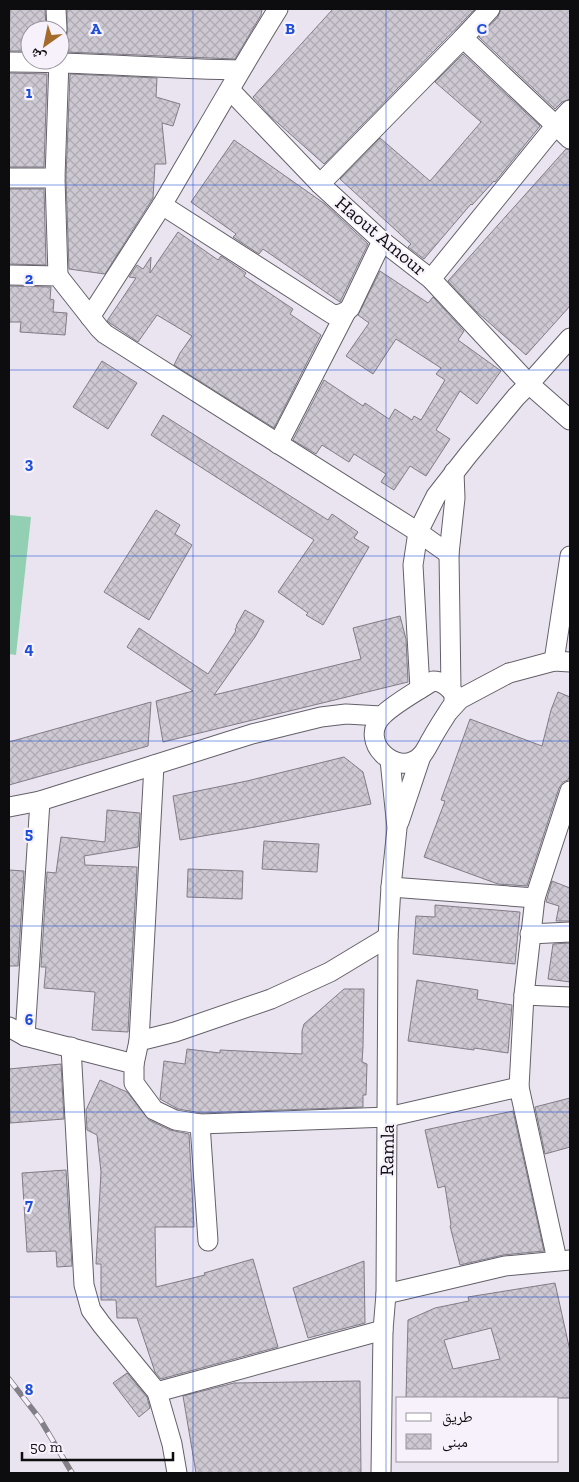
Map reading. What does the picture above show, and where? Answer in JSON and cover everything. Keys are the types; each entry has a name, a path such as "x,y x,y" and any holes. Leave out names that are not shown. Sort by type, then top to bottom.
{"street":[{"path":"90,317 162,205 240,70 278,9"},
{"path":"320,184 490,9"},
{"path":"463,38 570,139"},
{"path":"70,62 180,70 240,70"},
{"path":"59,70 55,178 58,276 90,317 105,334 418,532 449,554"},
{"name":"Haout Amour","path":"230,90 320,184 382,241 431,279 529,384 570,420"},
{"path":"431,279 570,110"},
{"path":"9,178 55,178"},
{"path":"162,205 332,314 337,315 346,312"},
{"path":"278,444 346,312 350,308 382,241"},
{"path":"9,276 58,276"},
{"path":"420,689 413,565 418,532 436,496 454,472 516,397 570,338"},
{"path":"397,828 421,756 454,700 449,554 455,498 454,472"},
{"path":"454,700 509,674 562,662 570,556"},
{"path":"421,756 411,762 400,763 390,760 382,754 376,745 374,737 381,716 433,681 443,683 454,700"},
{"path":"9,807 40,801 252,734 321,716 346,714 381,716"},
{"path":"390,760 397,828"},
{"path":"154,765 139,1041 134,1064 134,1083 154,1110 175,1120 200,1124 388,1117 519,1087"},
{"path":"386,1294 505,1266 563,1260 519,1087 524,995 535,898 566,815 570,791"},
{"path":"25,1036 40,801"},
{"name":"Ramla","path":"381,1473 383,1330 386,1294 388,936 397,828"},
{"path":"391,887 535,898"},
{"path":"530,934 570,932"},
{"path":"139,1041 175,1032 271,999 330,972 388,936"},
{"path":"524,995 570,997"},
{"path":"9,1027 25,1036 134,1064"},
{"path":"71,1047 84,1285 91,1310 157,1392 178,1473"},
{"path":"200,1124 208,1241"},
{"path":"157,1392 383,1330"}],"green space":[{"path":"9,515 31,517 16,655 9,654"}],"building":[{"path":"10,9 45,9 46,20 20,20 20,51 9,51"},
{"path":"67,9 262,9 261,15 235,59 70,52 70,20 67,20"},
{"path":"333,9 475,9 324,164 270,116 253,97"},
{"path":"501,9 570,9 570,99 562,102 555,109 479,37 498,17"},
{"path":"463,54 540,126 495,182 471,204 424,259 408,247 411,244 340,179 380,138 430,181 481,122 435,82"},
{"path":"9,73 47,74 44,167 9,167"},
{"path":"70,74 157,78 156,97 180,104 173,126 162,123 166,164 155,164 153,198 105,274 69,269 66,178"},
{"path":"234,140 325,204 368,244 340,302 263,249 259,254 233,237 236,234 191,202"},
{"path":"566,149 570,150 570,306 526,355 477,312 448,281"},
{"path":"9,189 44,189 46,265 9,264"},
{"path":"178,232 218,260 221,256 246,273 244,276 293,309 290,314 321,335 274,428 174,365 192,336 157,315 138,342 107,321 136,278 129,277 137,265 143,269 151,257 150,273"},
{"path":"380,271 428,303 433,297 464,331 458,340 501,371 477,404 460,391 436,430 450,439 426,476 410,466 394,490 381,482 386,474 354,454 349,462 322,445 316,454 293,440 324,380 363,406 365,403 389,419 395,409 412,420 414,416 421,420 445,380 436,374 441,368 396,339 373,374 346,356 369,323 358,315"},
{"path":"9,286 51,287 50,299 54,300 53,312 67,313 65,335 20,332 21,322 9,322"},
{"path":"102,361 137,383 108,429 73,407"},
{"path":"163,415 328,520 332,514 358,532 354,538 369,547 323,625 306,615 308,613 278,592 314,540 151,435"},
{"path":"156,510 180,525 175,534 192,545 149,620 104,592"},
{"path":"245,610 264,621 255,637 214,695 361,659 353,628 400,616 406,639 408,682 163,742 156,701 193,691 127,647 139,628 208,674 236,631 236,626"},
{"path":"558,692 570,697 570,775 568,780 563,782 559,788 527,886 498,884 424,857 445,801 441,800 470,719 542,746 551,710"},
{"path":"151,702 148,746 9,785 9,742"},
{"path":"344,757 363,772 371,804 180,840 173,796 247,781"},
{"path":"107,810 140,813 138,847 84,856 85,865 137,867 128,1032 92,1030 95,992 44,988 46,967 41,967 47,872 56,873 61,837 105,842"},
{"path":"264,841 319,844 317,872 262,869"},
{"path":"188,869 243,871 242,899 187,897"},
{"path":"9,870 24,871 18,966 9,966"},
{"path":"552,881 570,888 570,921 556,921 559,906 546,902"},
{"path":"435,905 520,912 515,964 413,954 416,916 435,917"},
{"path":"570,943 570,982 548,979 553,944"},
{"path":"417,980 478,990 477,999 512,1005 508,1053 408,1041"},
{"path":"344,989 364,989 362,1062 367,1064 366,1095 363,1095 363,1107 201,1113 178,1109 160,1099 164,1061 185,1064 187,1049 220,1053 220,1050 302,1054 302,1031 304,1024"},
{"path":"61,1064 64,1119 10,1123 9,1069"},
{"path":"100,1080 127,1092 149,1120 170,1130 189,1134 194,1227 155,1227 156,1287 205,1275 204,1273 253,1259 278,1347 161,1379 155,1372 137,1318 117,1318 116,1300 101,1300 101,1264 96,1264 101,1172 97,1135 87,1130 86,1110"},
{"path":"570,1098 570,1147 545,1154 535,1107"},
{"path":"513,1111 544,1251 503,1255 460,1265 450,1226 445,1186 438,1188 425,1130"},
{"path":"66,1170 72,1266 57,1267 56,1251 27,1252 22,1173"},
{"path":"364,1261 365,1323 308,1338 293,1288"},
{"path":"555,1283 570,1351 570,1398 406,1397 408,1320 435,1308 469,1301 468,1297","holes":["491,1328 500,1359 453,1369 444,1340"]},
{"path":"127,1373 147,1397 150,1408 139,1417 113,1383"},
{"path":"360,1381 361,1473 196,1473 183,1396 234,1383"}],"railway":[{"path":"9,1379 40,1419 72,1473"}]}
